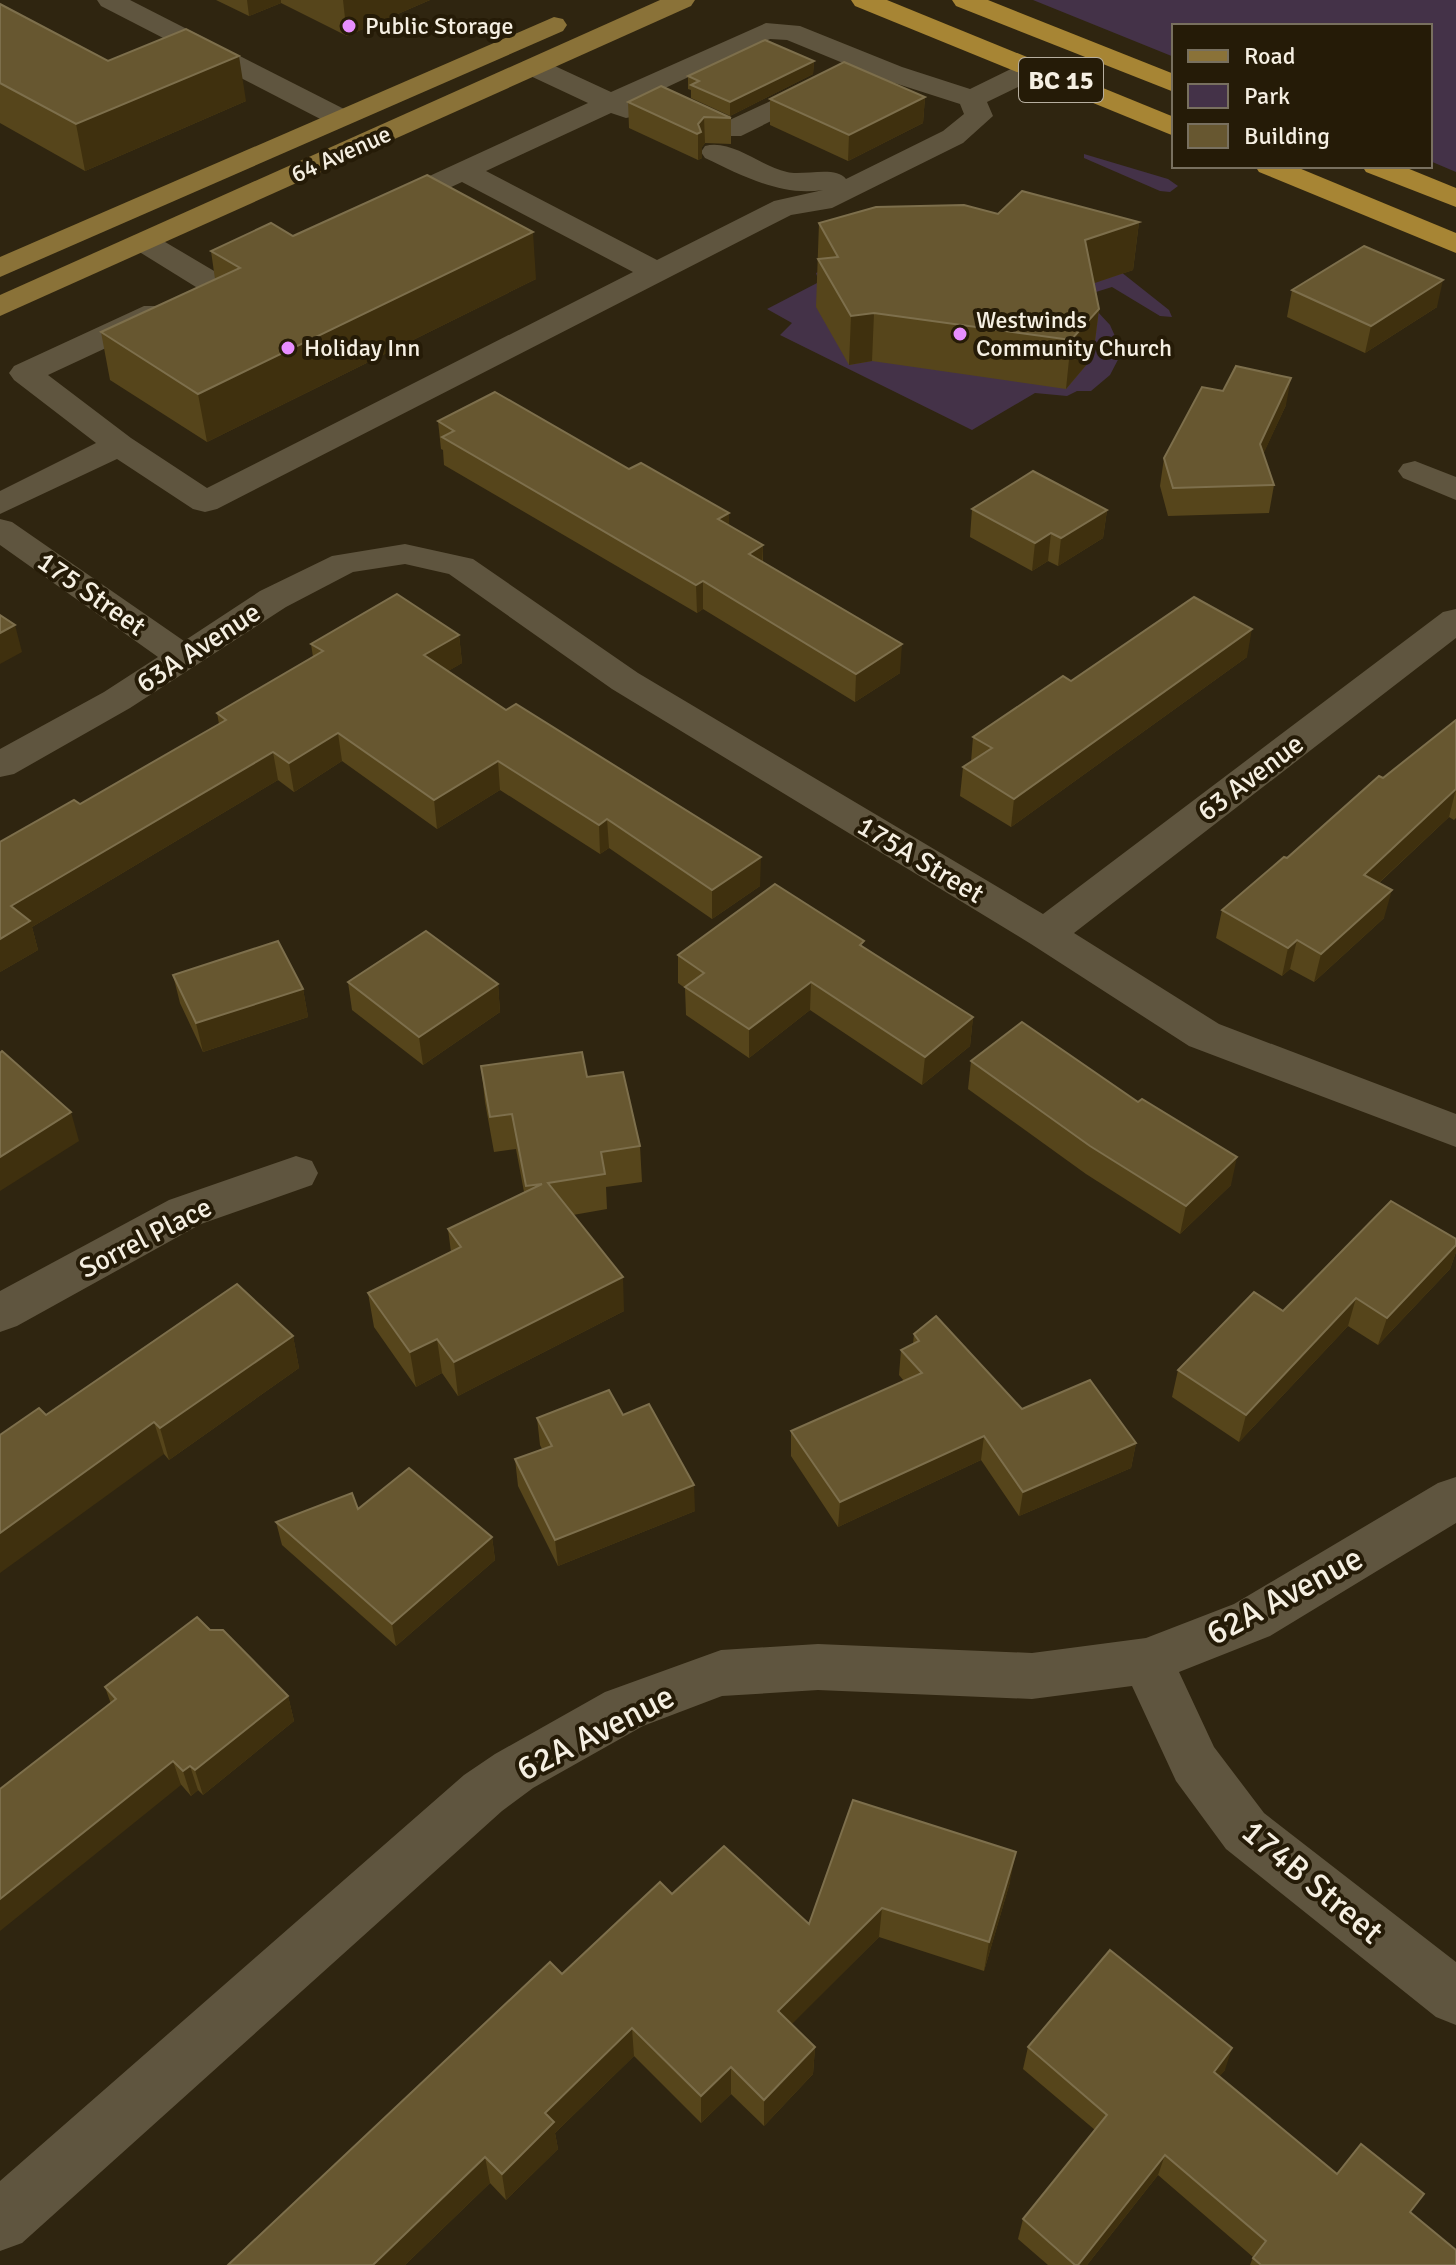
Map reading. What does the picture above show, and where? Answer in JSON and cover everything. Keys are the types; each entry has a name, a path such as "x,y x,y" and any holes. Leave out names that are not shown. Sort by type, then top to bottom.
{"highway":[{"name":"BC 15","path":"864,0 1172,126"},
{"name":"BC 15","path":"965,0 1172,83"},
{"path":"1274,168 1456,244"},
{"path":"1381,168 1456,198"}],"main road":[{"name":"64 Avenue","path":"0,307 682,0"},
{"name":"64 Avenue","path":"0,268 583,12"},
{"path":"144,242 189,203 344,134 347,129 340,118"},
{"path":"0,285 77,251 103,223"}],"street":[{"path":"110,0 340,118"},
{"path":"243,272 25,373 119,445 205,502 784,207 822,202 953,137 979,116 958,94 791,32 766,31 353,221"},
{"path":"708,127 866,62"},
{"path":"534,67 647,120"},
{"path":"708,127 770,178 809,186 841,178 934,131 942,122 927,111 958,94 1033,69"},
{"path":"640,89 708,127 784,155"},
{"path":"463,171 657,272"},
{"path":"144,242 193,295"},
{"path":"0,504 119,445"},
{"path":"1415,471 1456,490"},
{"name":"175 Street","path":"0,529 183,657"},
{"name":"63A Avenue","path":"0,765 117,700 308,579 344,563 405,554"},
{"name":"175A Street","path":"405,554 461,566 625,681 1045,934 1204,1035 1456,1131"},
{"name":"63 Avenue","path":"1045,934 1456,620"},
{"name":"Sorrel Place","path":"0,1313 185,1212 296,1173"},
{"name":"62A Avenue","path":"0,2221 483,1793 514,1771 624,1709 721,1673 818,1667 1032,1676 1147,1661 1252,1620 1456,1498"},
{"name":"174B Street","path":"1147,1661 1195,1764 1245,1831 1456,1997"}],"green space":[{"path":"1033,0 1456,0 1456,172 1432,162 1432,24 1172,24 1172,56"},
{"path":"1084,154 1168,179 1178,186 1170,192 1160,191 1084,158"},
{"name":"Westwinds Community Church","path":"1092,249 1169,310 1172,317 1160,316 1112,287 1083,296 1110,325 1122,352 1110,375 1091,391 1077,391 1067,396 1035,393 972,430 780,335 792,323 767,309 819,282 816,273 839,263"}],"building":[{"path":"0,4 108,61 186,29 239,56 76,124 0,83"},
{"path":"765,40 814,61 730,102 691,85 699,81 688,76"},
{"path":"844,62 925,97 849,135 770,99"},
{"path":"661,86 731,118 704,117 698,124 701,132 697,134 628,102"},
{"path":"427,175 533,232 198,394 101,332 240,268 211,251 271,223 293,236"},
{"path":"1022,191 1139,222 1085,240 1099,309 1071,340 874,313 851,316 818,259 838,257 819,223 876,207 964,205 998,214"},
{"path":"1364,246 1443,280 1371,326 1292,290"},
{"path":"1236,366 1291,378 1260,444 1274,485 1173,488 1164,458 1202,387 1223,391"},
{"path":"495,392 629,469 641,463 729,513 718,519 763,545 749,554 902,644 856,674 703,581 696,585 442,437 454,431 438,421"},
{"path":"1033,471 1107,510 1061,538 1051,533 1035,543 972,509"},
{"path":"397,594 459,635 424,655 506,710 516,704 761,857 712,890 607,819 599,825 498,761 434,800 338,733 289,763 273,752 11,906 30,921 0,939 0,842 74,800 80,804 226,720 217,713 323,651 311,644"},
{"path":"1194,597 1252,629 1014,799 963,767 992,748 973,737 1063,676 1071,681"},
{"path":"0,615 15,625 0,633"},
{"path":"1456,720 1456,789 1364,875 1392,890 1321,954 1297,940 1288,948 1222,910 1284,857 1287,858 1379,776 1383,778"},
{"path":"775,884 864,941 860,945 973,1017 925,1057 811,982 749,1029 685,987 704,973 678,955"},
{"path":"426,931 498,984 419,1037 348,982"},
{"path":"278,941 303,989 196,1023 173,975"},
{"path":"1022,1022 1138,1102 1142,1099 1237,1157 1186,1206 1090,1146 971,1061"},
{"path":"2,1051 71,1112 0,1157 0,1053"},
{"path":"582,1052 587,1077 623,1072 640,1146 601,1152 605,1174 548,1183 623,1277 454,1362 437,1339 410,1352 368,1293 461,1247 448,1229 542,1184 526,1186 512,1114 490,1117 481,1066"},
{"path":"1391,1201 1456,1239 1456,1245 1387,1318 1356,1298 1246,1415 1178,1370 1254,1292 1283,1311"},
{"path":"237,1284 293,1336 160,1428 154,1422 0,1533 0,1435 39,1408 46,1415"},
{"path":"936,1316 1022,1409 1090,1380 1136,1443 1023,1492 984,1436 840,1502 791,1431 922,1373 901,1350 919,1341 914,1334"},
{"path":"609,1390 623,1415 649,1404 694,1485 555,1540 515,1459 552,1446 537,1418"},
{"path":"409,1468 492,1537 392,1624 276,1522 352,1493 358,1509"},
{"path":"197,1617 210,1630 223,1630 288,1696 195,1770 190,1766 183,1771 173,1761 0,1899 0,1789 116,1699 105,1687"},
{"path":"853,1800 1016,1852 989,1942 882,1908 778,2011 815,2047 764,2100 731,2067 701,2096 632,2028 545,2113 554,2122 502,2174 485,2157 373,2265 228,2265 550,1962 562,1974 660,1882 672,1894 724,1846 809,1924"},
{"path":"1110,1950 1232,2048 1214,2072 1337,2174 1361,2144 1424,2194 1410,2212 1456,2250 1456,2265 1261,2265 1253,2258 1266,2241 1165,2155 1078,2265 1023,2219 1107,2115 1028,2047"}],"place":[{"name":"Public Storage","path":"349,26"},
{"name":"Westwinds Community Church","path":"960,334"},
{"name":"Holiday Inn","path":"288,348"}]}
